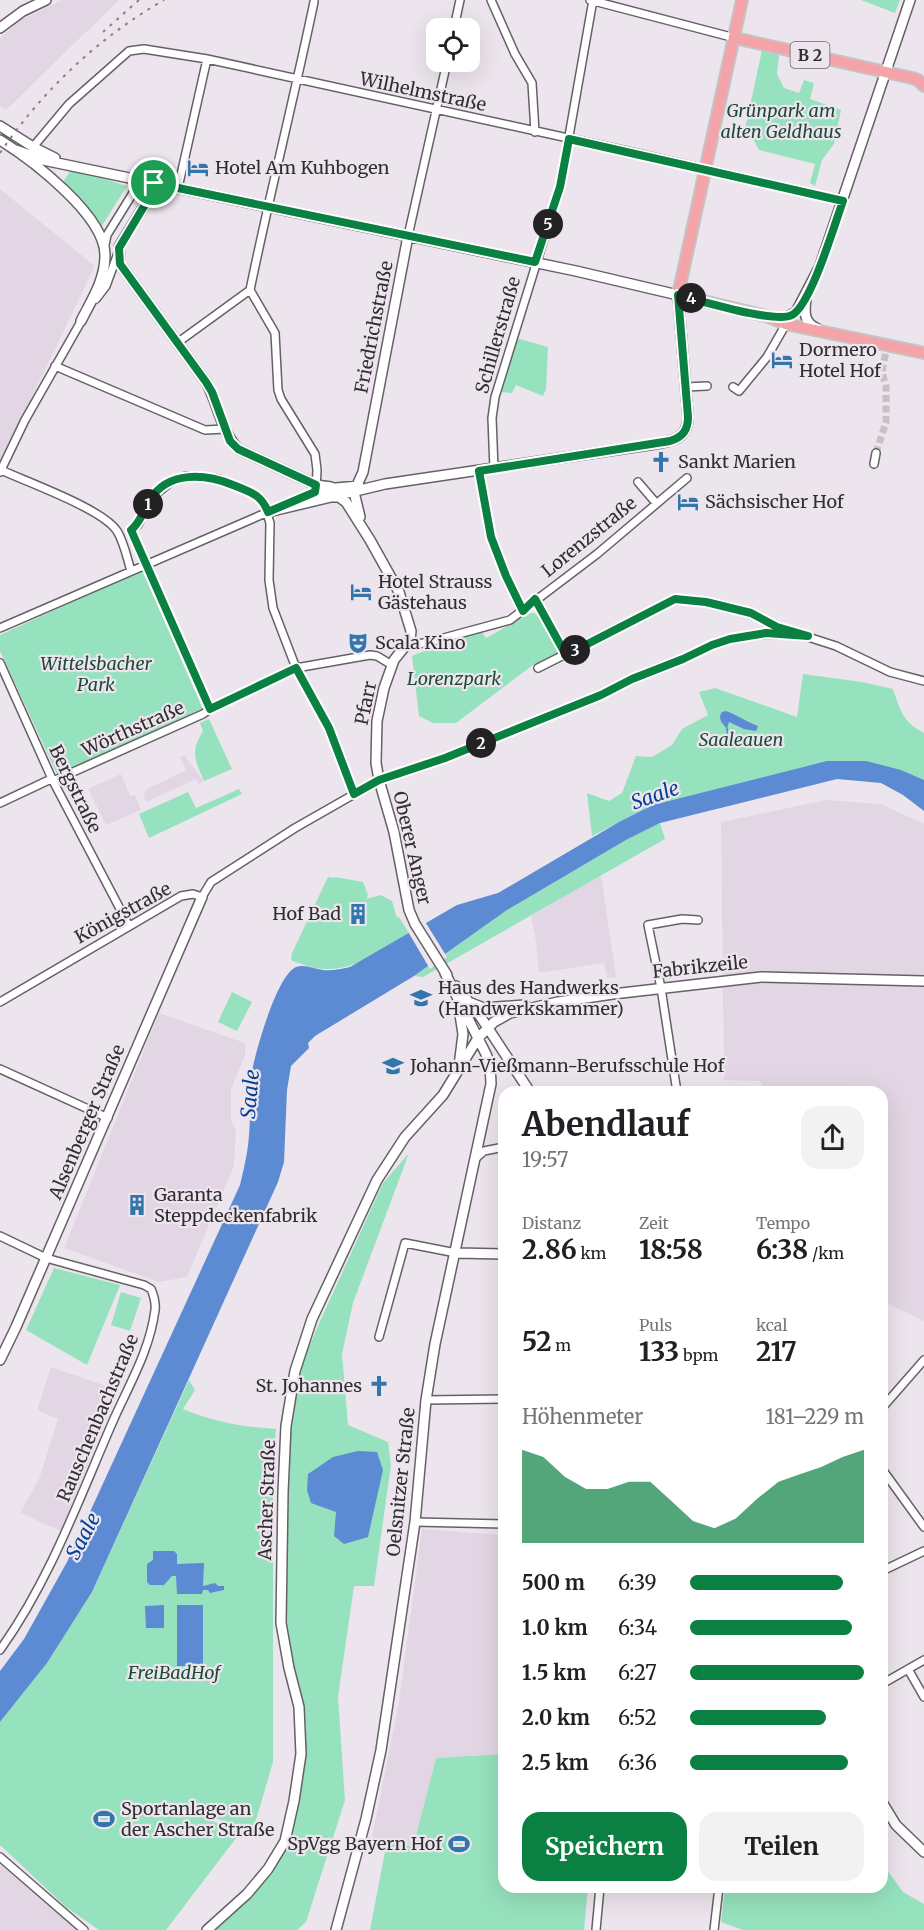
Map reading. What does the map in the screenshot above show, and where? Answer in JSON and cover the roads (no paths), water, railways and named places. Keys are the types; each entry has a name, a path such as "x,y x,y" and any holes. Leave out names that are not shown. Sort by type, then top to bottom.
{"main road":[{"path":"742,0 678,295 787,320 887,348 924,353"},
{"name":"B 2","path":"735,38 886,72"},
{"path":"886,72 916,79 924,86"}],"street":[{"path":"0,27 23,11 46,0"},
{"path":"456,18 460,0"},
{"path":"491,0 515,54 532,83 535,132"},
{"path":"592,0 735,38"},
{"name":"Schillerstraße","path":"494,469 492,408 535,262 560,187 592,0"},
{"path":"307,502 312,499 316,489 315,454 281,399 278,390 275,333 250,290 314,2"},
{"path":"733,387 739,391 767,357 787,320 796,312 807,294 820,267 909,4"},
{"name":"Wilhelmstraße","path":"33,147 69,104 129,51 144,49 207,59 843,201"},
{"path":"177,188 207,59"},
{"name":"Friedrichstraße","path":"355,489 363,472 408,236 445,72"},
{"path":"0,126 33,147 60,160 86,168"},
{"path":"0,140 46,173 71,197 101,234 105,245"},
{"path":"16,150 43,160 535,262 678,295 688,422 682,435 670,441 649,445 331,492 307,502 268,512"},
{"path":"131,571 117,532 109,522 93,512 1,471 25,420 100,283 105,264 107,235 141,180"},
{"path":"81,321 106,286 119,248 152,193 154,183"},
{"path":"119,248 120,264 212,392 230,441 238,449 316,489 331,492 343,499 349,506 399,592 411,630 410,640"},
{"path":"177,344 250,290"},
{"path":"807,294 805,312 807,322 819,330"},
{"path":"787,320 807,322"},
{"path":"54,366 205,430 225,429"},
{"path":"686,387 707,386"},
{"path":"874,464 876,453"},
{"path":"364,463 368,479 374,483 385,484"},
{"path":"479,471 491,537 523,611"},
{"path":"117,532 131,530 138,525 152,497 172,481 186,476 219,479 263,501 270,524 270,594 273,608 296,668 329,728 354,794"},
{"name":"Lorenzstraße","path":"410,640 418,644 429,642 510,620 597,554 687,478"},
{"name":"Lorenzstraße","path":"638,482 656,503"},
{"path":"0,628 316,489"},
{"path":"349,506 349,496 355,489"},
{"path":"355,489 356,504 370,540"},
{"path":"131,530 210,709"},
{"path":"535,599 566,655"},
{"path":"538,668 675,599 685,599 751,613 777,627 836,646 901,676 924,679"},
{"name":"Königstraße","path":"0,1002 181,897 194,894 202,897 211,882 296,828 379,780 445,758 601,695 632,679 712,645 730,639 766,633 808,636"},
{"name":"Pfarr","path":"379,780 376,747 377,721 392,665 396,656 410,640"},
{"name":"Wörthstraße","path":"0,803 203,714 296,668 370,655 377,656 392,665"},
{"name":"Bergstraße","path":"0,663 52,780 129,926"},
{"name":"Oberer Anger","path":"379,780 394,832 406,900 415,924 443,969"},
{"name":"Alsenberger Straße","path":"0,1360 108,1118 202,897"},
{"path":"676,1086 662,988 648,925 681,919 698,920"},
{"path":"443,969 455,994"},
{"path":"443,969 467,999 526,1086"},
{"name":"Fabrikzeile","path":"478,1038 487,1028 510,1013 558,1002 662,988 761,977 924,981"},
{"name":"Oelsnitzer Straße","path":"336,1930 366,1819 381,1750 415,1522 426,1400 435,1344 490,1094 491,1076 488,1059 455,994"},
{"name":"Ascher Straße","path":"453,1081 460,1063 463,1045 462,1025 455,994"},
{"path":"467,999 484,1008 558,1002"},
{"name":"Ascher Straße","path":"207,1930 247,1894 268,1869 285,1841 294,1802 301,1754 299,1707 281,1623 286,1426 296,1371 312,1319 377,1180 405,1137 435,1105 453,1081 478,1038"},
{"path":"0,1069 108,1118"},
{"path":"476,1158 484,1150 498,1149"},
{"name":"Rauschenbachstraße","path":"0,1236 46,1258 144,1285 151,1289 156,1308 141,1362 63,1538 38,1588 0,1650"},
{"path":"379,1337 405,1243 456,1253 498,1254"},
{"path":"888,1401 924,1360"},
{"path":"426,1400 498,1399"},
{"path":"888,1478 924,1527"},
{"path":"415,1522 498,1524"},
{"path":"888,1568 924,1551"},
{"path":"888,1681 924,1660"},
{"path":"908,1669 924,1697"},
{"path":"888,1812 896,1825 924,1852"},
{"path":"0,1857 84,1930"},
{"path":"596,1930 599,1893"},
{"path":"714,1930 718,1893"}],"water":[{"path":"726,711 758,726 756,731 744,729 729,722 727,729 720,717 722,712"},
{"name":"Saale","path":"827,761 866,761 901,770 924,780 924,811 903,795 881,783 837,779 660,823 626,840 507,910 414,976 315,1036 308,1043 309,1048 291,1066 287,1090 284,1162 278,1182 92,1592 47,1663 0,1722 0,1671 24,1639 67,1562 240,1185 250,1127 251,1079 254,1061 268,1014 289,973 299,966 326,970 350,967 457,905 498,893 619,822 653,805"},
{"path":"358,1451 377,1452 383,1470 368,1537 344,1544 334,1536 336,1512 311,1503 307,1490 308,1474 333,1457"},
{"path":"153,1551 174,1551 177,1554 177,1564 204,1563 203,1586 215,1583 218,1586 224,1586 224,1590 210,1593 208,1590 203,1590 202,1594 177,1594 176,1576 172,1576 164,1585 150,1585 147,1582 147,1564 153,1560"},
{"path":"164,1605 164,1628 146,1628 145,1606"},
{"path":"177,1605 203,1605 203,1666 177,1666"}],"waterway":[{"path":"727,729 728,734"},
{"path":"711,740 724,740"}],"tunnel":[{"path":"876,453 886,422 886,386 882,372 886,351"}],"railway":[{"path":"103,32 139,0"},
{"path":"0,153 34,108 73,67 117,31 164,0"}],"place":[{"name":"Hotel Am Kuhbogen","path":"198,168"},
{"name":"Dormero Hotel Hof","path":"782,360"},
{"name":"Sankt Marien","path":"661,462"},
{"name":"Sächsischer Hof","path":"688,502"},
{"name":"Hotel Strauss Gästehaus","path":"361,592"},
{"name":"Scala Kino","path":"358,643"},
{"name":"Hof Bad","path":"358,914"},
{"name":"Haus des Handwerks (Handwerkskammer)","path":"421,998"},
{"name":"Johann-Vießmann-Berufsschule Hof","path":"393,1066"},
{"name":"Garanta Steppdeckenfabrik","path":"137,1205"},
{"name":"St. Johannes","path":"379,1386"},
{"name":"Sportanlage an der Ascher Straße","path":"104,1819"},
{"name":"SpVgg Bayern Hof","path":"459,1844"}],"park label":[{"name":"Grünpark am alten Geldhaus","path":"781,121"},
{"name":"Wittelsbacher Park","path":"96,674"},
{"name":"Lorenzpark","path":"454,679"},
{"name":"Saaleauen","path":"741,740"},
{"name":"FreiBadHof","path":"174,1673"}]}
